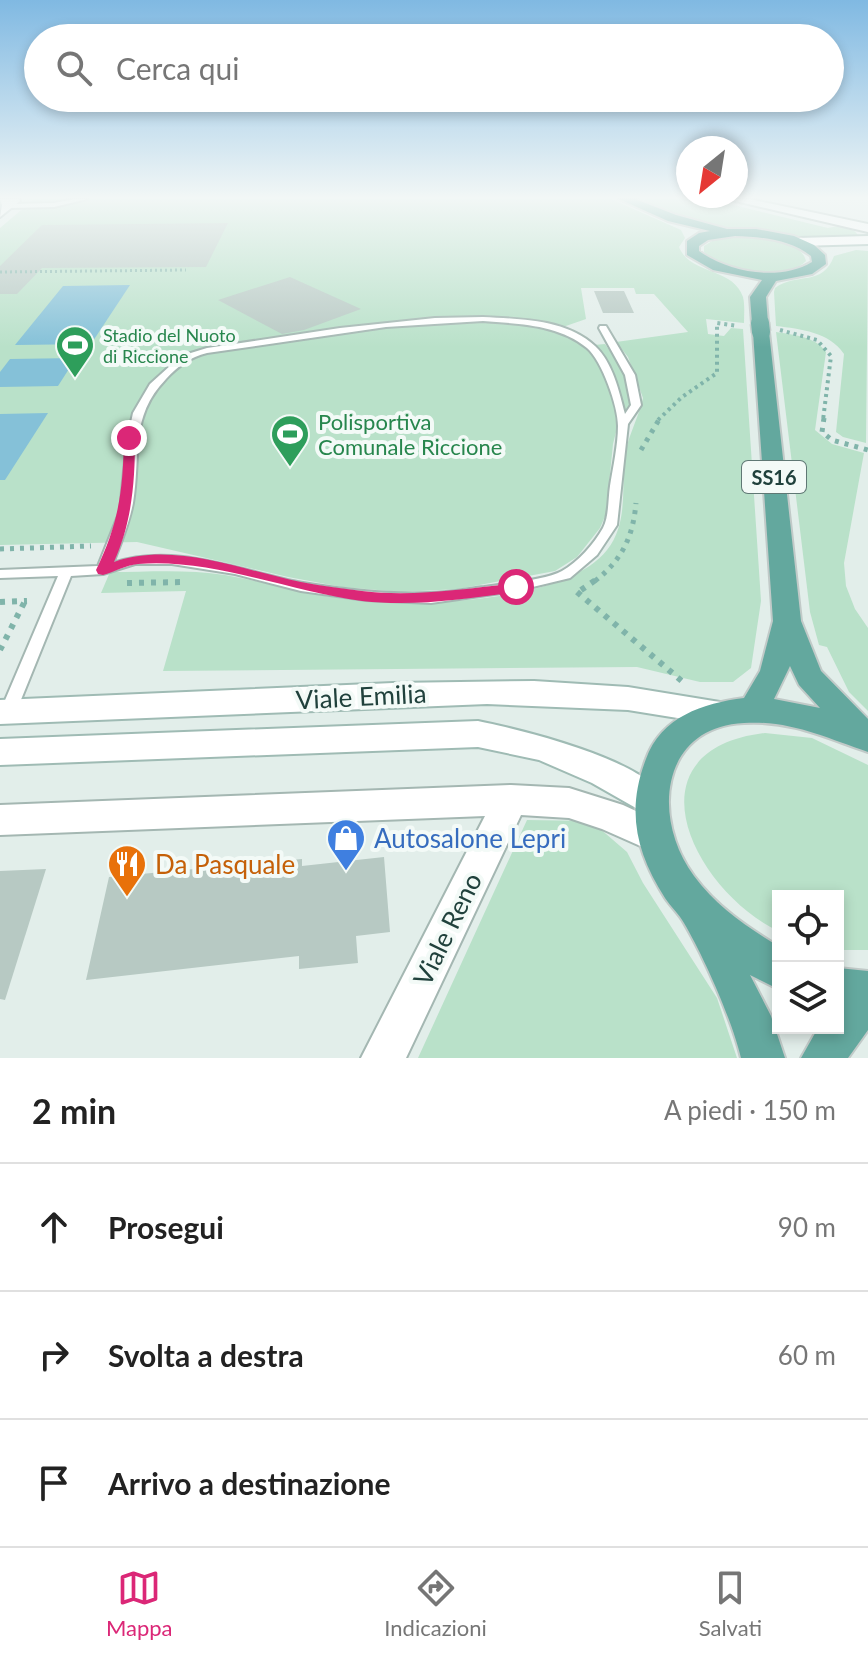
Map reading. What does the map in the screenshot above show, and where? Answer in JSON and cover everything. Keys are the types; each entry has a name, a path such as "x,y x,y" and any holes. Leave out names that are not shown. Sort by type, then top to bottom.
{"main road":[{"path":"691,248 696,257 732,271 772,276 808,272 815,268 820,260 810,248"},
{"path":"732,271 758,297 772,276"},
{"name":"SS16","path":"758,297 787,621 809,677 867,738"},
{"name":"SS16","path":"754,708 774,672 787,621"},
{"name":"SS16","path":"652,818 655,769 670,744 692,725 721,713 754,708 803,714 867,738"},
{"path":"652,818 670,874 698,910 736,944 772,965"},
{"path":"698,910 756,1031 763,1058"},
{"path":"844,989 868,991"},
{"path":"823,1058 847,1021 868,1002"}],"street":[{"path":"820,260 847,248"},
{"name":"Viale Emilia","path":"4,712 467,691 549,692 669,702 721,713"},
{"name":"Viale Emilia","path":"0,752 478,734 544,748 604,773 652,818"},
{"path":"0,820 511,800 569,803 611,816 652,818"},
{"name":"Viale Reno","path":"383,1058 511,800"}],"lane":[{"path":"0,574 103,570 134,560 172,560 353,594 431,598 516,587 565,575 593,552 611,525 623,424 609,375 590,346 564,331 518,322 454,319 387,323 189,355 149,390 136,415 129,438 129,493 114,546 103,570"},
{"path":"603,328 630,375 633,387 636,405 623,424"},
{"path":"4,712 66,572"}],"path":[{"path":"0,272 186,270"},
{"path":"638,456 649,428 672,404 717,373 717,323 814,338 827,346 831,356 822,432 832,440 868,450"},
{"path":"565,595 577,592 607,574 635,533 636,502"},
{"path":"0,549 114,546"},
{"path":"123,583 199,582"},
{"path":"577,592 721,713"},
{"path":"0,602 55,600"},
{"path":"0,650 25,601"}],"green space":[{"name":"Polisportiva Comunale Riccione","path":"0,248 680,248 692,262 730,280 738,287 744,300 744,323 706,319 708,334 724,336 731,328 743,329 761,601 751,668 733,682 700,682 637,667 163,671 186,591 101,593 110,572 182,571 240,578 330,597 445,602 522,592 557,582 586,568 607,550 619,527 626,450 643,398 628,357 616,342 688,332 654,294 636,294 634,288 581,288 586,319 563,327 594,345 605,344 625,373 630,406 617,428 613,444 606,514 600,528 577,557 555,571 458,589 401,592 342,587 288,577 137,542 0,545"},
{"path":"704,248 796,248 806,261 785,271 755,271 725,264 704,252"},
{"path":"856,250 868,251 866,443 836,432 844,354 822,336 776,326 774,292 783,283 816,276 829,266 834,256"},
{"path":"776,332 810,339 826,352 815,430 832,444 864,453 844,563 846,586 855,609 868,628 868,711 849,692 827,647 819,645 810,612"},
{"path":"765,733 812,738 868,765 868,950 844,950 844,890 772,890 772,927 747,911 720,885 699,854 687,823 685,792 696,765 722,745"},
{"path":"527,820 591,821 627,852 643,883 717,998 737,1058 418,1058"}],"water":[{"path":"130,285 91,344 15,345 63,286"},
{"path":"76,358 58,386 0,387 0,372 10,359"},
{"path":"48,413 5,480 0,480 0,414"}],"building":[{"path":"18,248 215,248 206,267 42,268 17,294 0,294 0,266"},
{"path":"290,277 361,309 304,330 282,334 218,300"},
{"path":"594,291 624,291 634,313 603,313"},
{"path":"384,857 390,932 356,936 358,963 299,969 299,956 86,980 109,877 302,859 302,866"},
{"path":"46,869 5,1000 0,999 0,871"}],"place":[{"name":"Stadio del Nuoto di Riccione","path":"75,379"},
{"name":"Polisportiva Comunale Riccione","path":"290,468"},
{"name":"Autosalone Lepri","path":"346,872"},
{"name":"Da Pasquale","path":"127,898"}],"route":[{"path":"129,438 129,493 114,546 103,570 134,560 172,560 235,570 301,587 366,596 431,598 516,587"}]}
